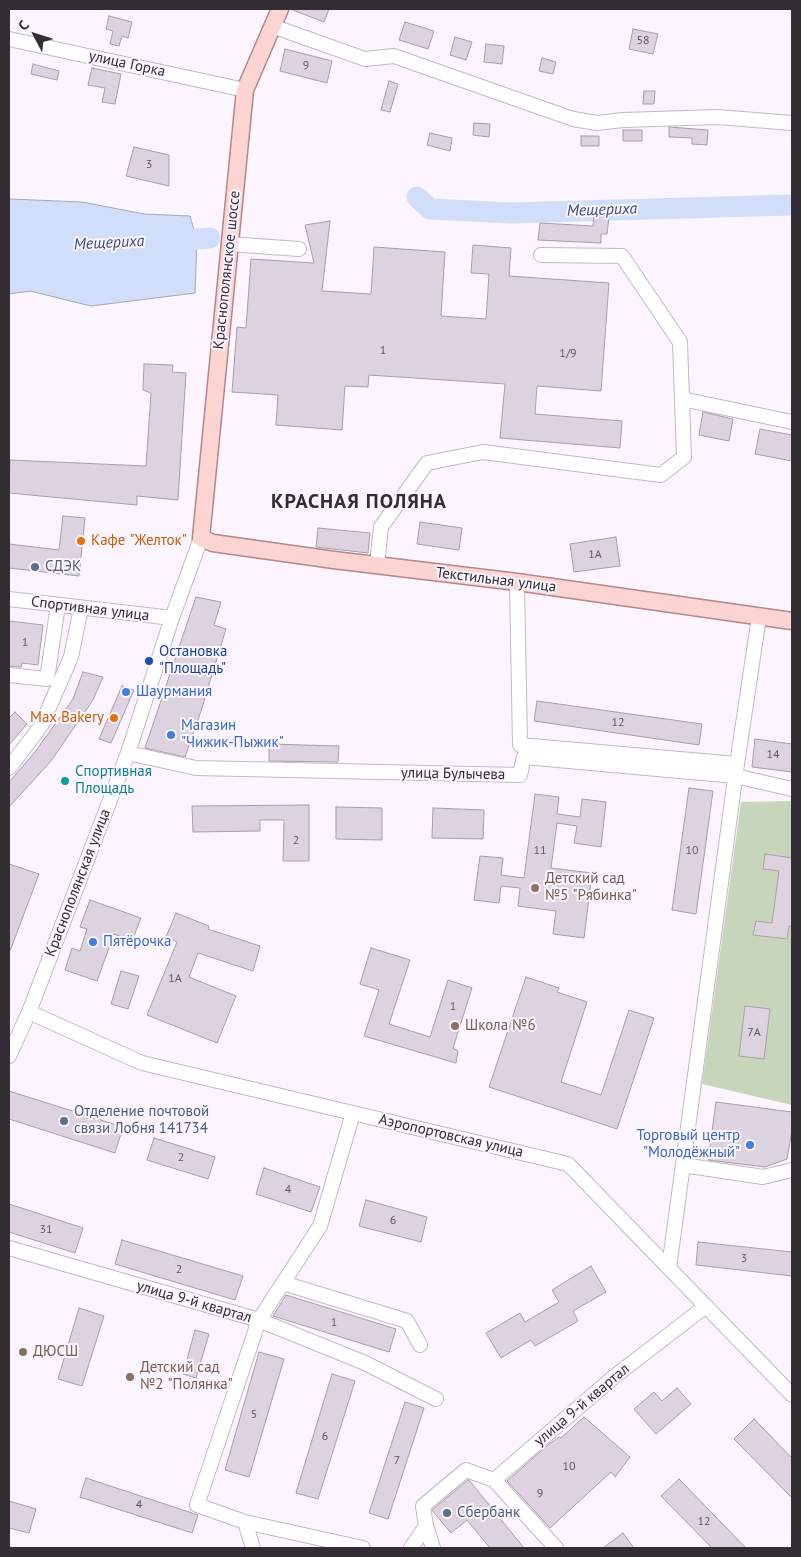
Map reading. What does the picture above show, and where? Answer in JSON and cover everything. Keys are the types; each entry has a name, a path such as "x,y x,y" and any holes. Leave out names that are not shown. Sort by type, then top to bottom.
{"main road":[{"name":"Краснополянское шоссе","path":"201,538 245,90 280,9"},
{"name":"Текстильная улица","path":"201,538 213,542 376,565 517,582 792,621"}],"street":[{"path":"272,26 365,59 394,56 573,119 597,123 623,120 718,117 792,124"},
{"name":"улица Горка","path":"9,39 245,90"},
{"path":"229,244 299,249"},
{"path":"376,565 381,527 427,463 482,452 661,475 684,457 680,342 622,256 541,255"},
{"path":"682,399 792,422"},
{"name":"Краснополянская улица","path":"9,1056 29,1012 128,753 172,618 201,538"},
{"path":"517,582 520,745 736,770"},
{"name":"Спортивная улица","path":"9,599 172,618"},
{"path":"9,675 48,679 58,605"},
{"path":"9,768 41,726 71,656 80,608"},
{"path":"669,1268 736,770 759,617"},
{"name":"улица Булычева","path":"128,753 196,768 520,775 524,757 736,770 792,789"},
{"name":"Аэропортовская улица","path":"29,1012 142,1062 568,1164 792,1395"},
{"path":"353,1113 320,1226 259,1320 365,1363 436,1399"},
{"path":"683,1165 763,1177 792,1170"},
{"name":"улица 9-й квартал","path":"9,1248 259,1320 197,1505 245,1522 363,1548"},
{"path":"283,1283 407,1322 420,1345"},
{"name":"улица 9-й квартал","path":"494,1480 615,1376 706,1306"},
{"path":"433,1548 422,1506 466,1470 494,1480 556,1548"},
{"path":"245,1522 253,1548"},
{"path":"411,1548 426,1526"}],"green space":[{"path":"792,801 792,1105 702,1084 741,802"}],"water":[{"path":"9,199 82,202 144,214 190,216 197,240 195,293 91,306 30,291 9,294"}],"building":[{"path":"290,9 329,9 324,22"},
{"path":"109,16 132,22 128,38 122,36 119,46 110,44 113,31 106,29"},
{"path":"405,22 434,31 428,49 399,40"},
{"path":"633,29 658,34 653,54 629,49"},
{"path":"455,37 472,42 466,60 450,55"},
{"path":"486,44 504,46 502,64 484,62"},
{"path":"285,49 332,61 327,83 280,71"},
{"path":"542,58 556,62 553,74 539,71"},
{"path":"33,64 59,71 57,80 31,74"},
{"path":"92,68 121,74 115,104 102,102 105,88 88,85"},
{"path":"389,81 398,84 390,112 381,110"},
{"path":"644,91 655,91 654,104 643,104"},
{"path":"474,123 490,124 489,137 473,135"},
{"path":"669,127 708,130 707,145 692,144 692,138 669,137"},
{"path":"623,130 642,130 642,141 623,141"},
{"path":"430,133 452,138 450,151 427,145"},
{"path":"581,136 599,136 599,146 581,146"},
{"path":"134,147 169,155 169,186 126,176"},
{"path":"594,215 609,217 607,234 601,234 601,243 538,240 540,223 593,226"},
{"path":"330,221 322,291 371,294 374,247 445,252 441,316 486,319 489,274 471,273 473,245 511,248 509,276 609,283 601,391 537,386 535,414 622,421 620,448 500,438 505,384 369,375 368,387 345,386 342,430 276,425 278,395 232,392 237,327 246,328 251,259 314,263 305,225"},
{"path":"144,364 173,365 172,372 186,373 178,500 137,496 137,505 9,493 10,460 146,466 151,393 143,390"},
{"path":"703,412 733,419 729,441 699,435"},
{"path":"760,429 792,435 792,461 755,454"},
{"path":"63,516 85,518 79,576 9,568 9,544 59,550"},
{"path":"420,522 462,528 459,550 417,544"},
{"path":"318,528 370,533 368,553 316,547"},
{"path":"616,537 620,566 574,572 570,544"},
{"path":"196,597 221,602 214,625 226,629 185,757 145,748"},
{"path":"9,621 43,625 38,665 22,663 21,667 9,666"},
{"path":"83,672 103,677 93,700 51,761 9,807 9,782 35,752 73,699"},
{"path":"122,686 134,690 111,743 99,739"},
{"path":"537,701 702,724 699,745 534,721"},
{"path":"15,712 27,724 9,745 9,718"},
{"path":"755,739 792,744 792,772 752,767"},
{"path":"269,744 339,746 338,762 269,761"},
{"path":"689,788 713,791 696,914 672,910"},
{"path":"535,794 559,797 557,814 580,817 582,799 606,802 601,847 574,843 577,826 557,823 551,868 592,873 584,938 553,934 556,911 518,906 520,888 501,886 499,903 474,900 480,856 503,858 501,875 524,878"},
{"path":"309,805 309,861 283,861 284,820 260,820 260,831 193,832 192,806"},
{"path":"336,807 382,808 382,840 336,839"},
{"path":"433,808 484,810 483,839 432,838"},
{"path":"765,854 792,858 792,926 789,926 787,939 753,935 756,921 772,923 779,871 763,869"},
{"path":"9,864 39,874 10,951 9,951"},
{"path":"90,900 141,918 132,941 114,934 97,981 65,970 72,948 80,951 87,929 80,927"},
{"path":"176,913 209,926 208,929 260,946 253,971 198,953 189,977 236,996 217,1043 147,1015 177,942 166,937"},
{"path":"371,948 410,960 389,1024 430,1037 448,980 472,988 453,1048 458,1051 456,1063 364,1036 379,990 360,984"},
{"path":"121,971 139,976 128,1009 111,1004"},
{"path":"526,977 559,988 557,992 587,1002 561,1082 601,1095 629,1010 654,1018 617,1129 489,1087"},
{"path":"745,1006 770,1009 764,1059 739,1056"},
{"path":"9,1091 123,1127 115,1153 9,1119"},
{"name":"Торговый центр \"Молодёжный\"","path":"716,1102 792,1112 792,1130 787,1159 765,1167 708,1160"},
{"path":"154,1138 215,1157 208,1179 147,1160"},
{"path":"264,1168 320,1187 311,1212 256,1194"},
{"path":"366,1200 427,1217 421,1242 359,1226"},
{"path":"9,1204 83,1228 75,1253 9,1232"},
{"path":"122,1240 243,1276 235,1300 115,1264"},
{"path":"698,1242 792,1252 792,1276 696,1265"},
{"path":"591,1266 606,1292 573,1311 578,1321 535,1346 531,1340 501,1358 486,1333 520,1313 525,1322 559,1302 552,1290"},
{"path":"286,1295 396,1329 389,1352 273,1316"},
{"path":"79,1308 104,1316 82,1386 58,1379"},
{"path":"195,1330 209,1334 196,1378 183,1374"},
{"path":"259,1352 284,1359 249,1477 225,1470"},
{"path":"332,1374 355,1381 318,1499 296,1493"},
{"path":"677,1388 691,1404 656,1434 634,1409 654,1392 662,1401"},
{"path":"405,1402 424,1408 388,1519 369,1513"},
{"path":"584,1417 630,1457 615,1477 611,1472 550,1528 507,1481 549,1444 559,1437 561,1438"},
{"path":"754,1419 792,1458 792,1498 734,1439"},
{"path":"86,1478 198,1515 192,1533 80,1497"},
{"path":"679,1479 746,1548 712,1548 661,1496"},
{"path":"468,1480 524,1548 490,1548 467,1520 451,1533 432,1510"},
{"path":"9,1501 36,1509 29,1533 9,1528"},
{"path":"623,1533 634,1548 603,1548"}],"waterway":[{"name":"Мещериха","path":"417,197 430,209 511,213 792,205"},
{"name":"Мещериха","path":"169,241 210,238"}],"place":[{"name":"Кафе \"Желток\"","path":"81,541"},
{"name":"СДЭК","path":"35,567"},
{"name":"Остановка \"Площадь\"","path":"149,661"},
{"name":"Шаурмания","path":"126,692"},
{"name":"Max Bakery","path":"114,718"},
{"name":"Магазин \"Чижик-Пыжик\"","path":"171,735"},
{"name":"Спортивная Площадь","path":"65,781"},
{"name":"Детский сад №5 \"Рябинка\"","path":"535,888"},
{"name":"Пятёрочка","path":"93,942"},
{"name":"Школа №6","path":"455,1026"},
{"name":"Отделение почтовой связи Лобня 141734","path":"64,1121"},
{"name":"Торговый центр \"Молодёжный\"","path":"750,1145"},
{"name":"ДЮСШ","path":"23,1352"},
{"name":"Детский сад №2 \"Полянка\"","path":"130,1377"},
{"name":"Сбербанк","path":"447,1513"}],"district":[{"name":"КРАСНАЯ ПОЛЯНА","path":"359,502"}]}
